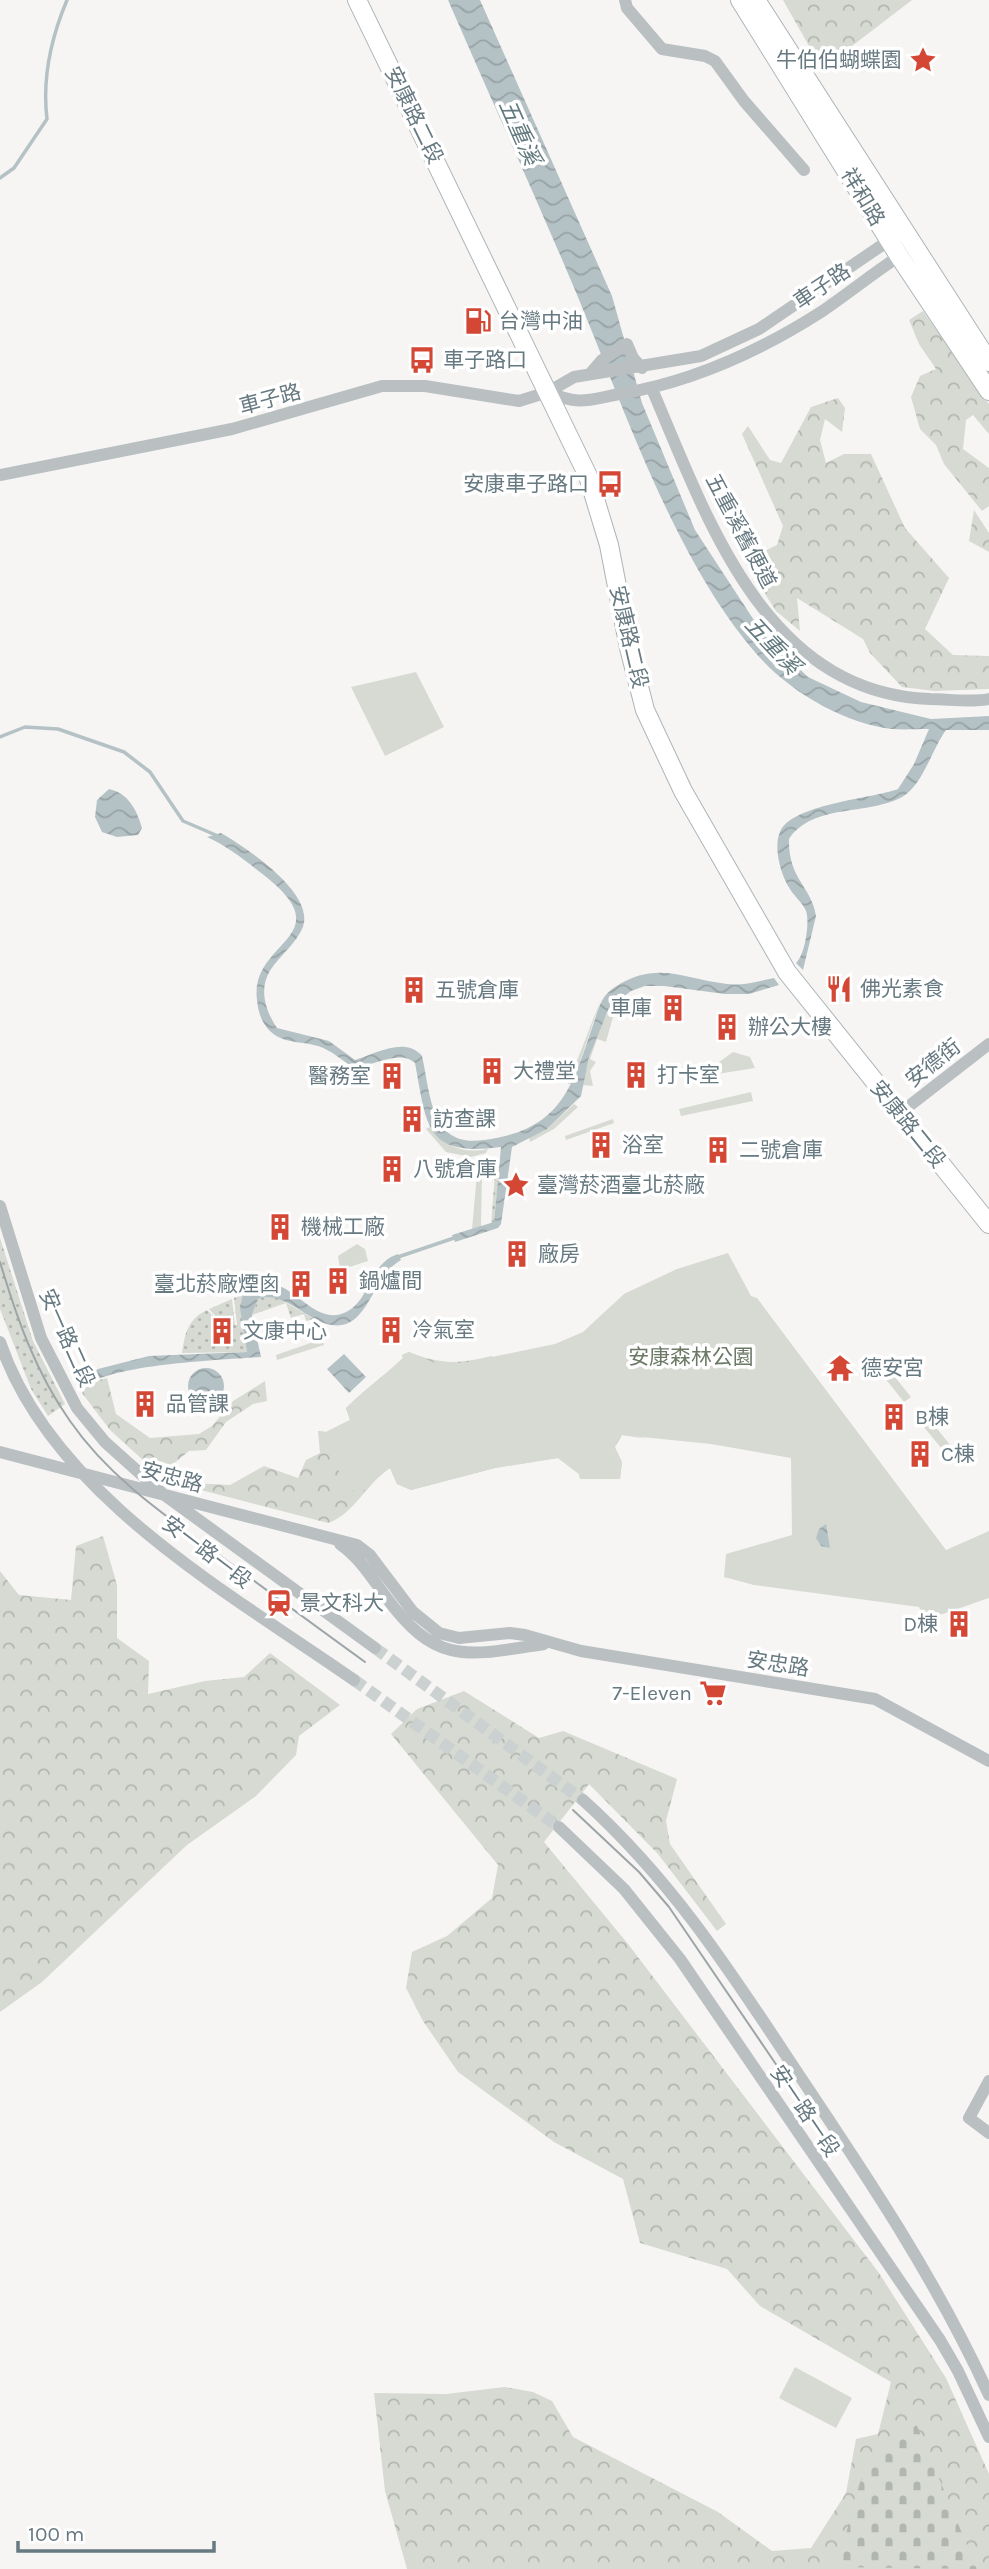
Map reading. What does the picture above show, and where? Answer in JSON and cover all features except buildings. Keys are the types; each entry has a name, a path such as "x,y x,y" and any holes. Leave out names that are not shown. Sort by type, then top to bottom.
{"main road":[{"name":"安康路二段","path":"357,0 588,475 600,509 645,710 683,791 787,972 989,1224"},
{"name":"祥和路","path":"739,0 896,235 989,391"},
{"name":"祥和路","path":"756,0 786,42 896,235"},
{"path":"764,0 786,42"},
{"name":"祥和路","path":"906,251 989,362"}],"street":[{"path":"625,0 627,8 662,50 705,56 715,61 744,101 804,170"},
{"name":"車子路","path":"0,475 232,429 382,386 425,386 505,401 526,400 548,392 566,379 701,356 759,329 896,235"},
{"name":"車子路","path":"548,392 572,402 652,389 714,368 766,344 821,312 906,251"},
{"path":"590,374 602,360 627,344 633,358 642,368"},
{"name":"五重溪舊便道","path":"652,389 702,506 732,563 761,609 796,644 837,673 868,690 908,698 989,699"},
{"name":"安德街","path":"900,1113 989,1044"},
{"name":"安一路二段","path":"0,1206 29,1304 58,1374 77,1408 105,1442 163,1494"},
{"path":"0,1342 20,1391 34,1415 78,1472"},
{"name":"安忠路","path":"0,1452 357,1545 370,1556 413,1612 439,1633 459,1638 485,1638 510,1633 547,1644 881,1700 989,1761"},
{"name":"安一路一段","path":"78,1472 128,1517 211,1580 354,1680"},
{"name":"安一路一段","path":"163,1494 375,1648"},
{"name":"安一路一段","path":"583,1800 648,1863 708,1939 872,2183 925,2271 987,2387"},
{"name":"安一路一段","path":"559,1827 624,1889 680,1959 934,2330 968,2390 989,2437"},
{"path":"989,2081 969,2118 989,2133"},
{"path":"968,2390 987,2387"},
{"path":"976,2407 989,2402"}],"green space":[{"path":"783,0 912,0 822,69"},
{"path":"923,311 989,404 989,434 973,415 966,420 963,449 989,468 989,506 982,511 944,464 936,445 920,429 911,397 920,376 936,369 919,344 909,320"},
{"path":"838,398 845,408 842,432 825,419 820,440 826,463 844,454 871,454 905,528 949,578 925,629 953,655 989,656 989,689 935,691 902,687 870,653 863,639 797,598 800,631 776,611 744,561 777,545 783,526 742,434 748,426 770,460 781,463 811,407"},
{"path":"974,510 989,533 989,552 969,541"},
{"path":"416,672 444,727 385,756 351,687"},
{"path":"625,996 616,1006 606,1042 597,1039 590,1059 596,1062 590,1071 593,1086 582,1085 596,1036 608,1013"},
{"path":"601,999 576,1074 572,1084 568,1084"},
{"path":"733,1052 750,1057 755,1068 717,1074 719,1062"},
{"path":"751,1092 753,1101 681,1116 679,1109"},
{"path":"574,1104 578,1107 554,1129 530,1142 529,1137 547,1129"},
{"path":"613,1119 614,1123 566,1140 565,1136"},
{"path":"430,1127 441,1140 462,1150 488,1149 486,1153 471,1157 446,1152 426,1129"},
{"path":"482,1171 481,1227 472,1229 477,1174"},
{"path":"499,1172 494,1222 491,1225 495,1173"},
{"path":"0,1238 33,1341 65,1404 48,1416 31,1389 0,1309"},
{"path":"357,1244 365,1249 368,1261 340,1270 338,1256"},
{"name":"安康森林公園","path":"728,1253 751,1296 757,1298 946,1550 989,1531 989,1598 925,1620 919,1607 754,1585 724,1577 726,1554 792,1535 791,1458 711,1444 622,1435 614,1447 622,1462 620,1479 580,1479 579,1474 558,1458 495,1468 411,1490 397,1484 390,1468 370,1483 358,1497 336,1467 318,1431 326,1432 350,1420 346,1408 403,1358 402,1355 409,1352 435,1363 463,1363 555,1344 583,1332 624,1294 677,1269"},
{"path":"243,1294 247,1352 182,1353 188,1327 207,1310 223,1325 209,1309 232,1299 237,1325 234,1298"},
{"path":"278,1298 314,1319 306,1321 304,1314 291,1318 286,1303 252,1315 258,1299"},
{"path":"322,1339 324,1345 277,1360 276,1355"},
{"path":"409,1352 450,1362 492,1356 551,1416 648,1439 622,1435 615,1447 622,1462 620,1479 580,1479 579,1474 558,1458 495,1468 411,1490 397,1484 390,1468 353,1506 328,1523 166,1481 110,1430 82,1393 90,1382 107,1378 116,1414 150,1438 199,1434 212,1426 233,1401 265,1381 267,1401 253,1404 226,1422 206,1450 189,1451 173,1464 192,1483 230,1485 264,1466 298,1478 306,1460 320,1453 318,1431 326,1432 350,1420 346,1408 403,1358 402,1355"},
{"path":"878,1356 911,1397 904,1402 872,1362"},
{"path":"921,1409 951,1446 947,1455 914,1415"},
{"path":"103,1536 117,1585 117,1638 149,1661 148,1694 205,1681 244,1677 270,1653 340,1705 299,1736 296,1755 256,1796 187,1845 42,1982 0,2012 0,1571 19,1595 71,1600 76,1546"},
{"path":"464,1691 539,1738 563,1731 677,1779 666,1821 670,1844 726,1924 717,1931 658,1854 589,1784 544,1842 628,1944 879,2273 946,2378 989,2474 989,2569 407,2569 385,2491 374,2393 446,2394 505,2387 533,2392 552,2401 573,2437 718,2512 772,2551 811,2548 846,2493 856,2439 878,2434 891,2382 760,2306 727,2269 640,2243 623,2179 554,2142 458,2072 423,2021 406,1988 412,1952 447,1936 492,1898 498,1865 391,1734 417,1709"},
{"path":"795,2367 852,2398 836,2428 779,2398"},
{"path":"912,2414 977,2569 837,2567 860,2482"}],"water":[{"name":"五重溪","path":"448,0 480,0 612,296 642,403 695,530 763,634 808,677 861,702 931,719 989,716 989,730 946,730 916,784 902,797 873,807 812,820 799,828 789,839 792,864 810,897 816,916 803,970 796,963 804,946 807,916 805,908 792,892 781,869 777,846 780,832 799,815 815,809 898,789 914,764 929,729 875,726 822,706 776,673 732,623 704,580 655,484 575,290"},
{"path":"109,789 126,798 134,809 142,828 138,835 117,837 102,832 95,817 97,800"},
{"path":"221,833 277,874 300,902 304,916 302,929 274,965 265,983 266,1003 277,1028 329,1041 355,1060 390,1048 407,1047 415,1050 422,1056 436,1116 453,1136 466,1140 510,1135 547,1115 560,1102 570,1085 604,998 610,990 630,979 657,973 733,984 774,978 779,985 749,994 645,986 631,991 609,1008 589,1057 581,1096 547,1129 512,1147 501,1224 498,1228 455,1242 452,1235 494,1222 501,1147 457,1147 444,1142 434,1133 427,1120 415,1063 409,1059 394,1058 354,1068 323,1048 285,1040 268,1029 258,1008 258,980 266,964 295,927 296,913 287,897 265,876 207,837"},
{"path":"398,1254 401,1260 390,1269 356,1318 345,1324 331,1325 280,1300 265,1297 258,1299 252,1315 261,1357 143,1368 99,1379 85,1386 81,1378 98,1369 149,1356 247,1352 240,1308 243,1294 272,1284 282,1287 320,1312 341,1314 358,1302 380,1266"},
{"path":"344,1354 366,1377 349,1393 327,1369"},
{"path":"206,1368 218,1374 224,1386 218,1398 206,1404 194,1398 188,1386 194,1374"},
{"path":"826,1524 830,1548 821,1546 816,1538 819,1529"}],"waterway":[{"path":"0,178 14,168 47,119 49,58 67,0"},
{"path":"0,737 25,727 58,729 124,752 150,772 183,821 218,836"},
{"path":"398,1257 457,1237"}],"tunnel":[{"path":"375,1648 583,1800"},
{"path":"354,1680 559,1827"}],"tram line":[{"path":"0,1262 37,1365 70,1421 101,1459 156,1508 365,1662"},
{"path":"573,1810 639,1872 669,1907 818,2126"}],"place":[{"name":"牛伯伯蝴蝶園","path":"923,60"},
{"name":"台灣中油","path":"478,321"},
{"name":"車子路口","path":"422,360"},
{"name":"安康車子路口","path":"610,484"},
{"name":"佛光素食","path":"839,989"},
{"name":"五號倉庫","path":"414,990"},
{"name":"車庫","path":"673,1008"},
{"name":"辦公大樓","path":"727,1027"},
{"name":"大禮堂","path":"492,1071"},
{"name":"打卡室","path":"636,1075"},
{"name":"醫務室","path":"392,1076"},
{"name":"訪查課","path":"412,1119"},
{"name":"浴室","path":"601,1145"},
{"name":"二號倉庫","path":"718,1150"},
{"name":"八號倉庫","path":"392,1169"},
{"name":"臺灣菸酒臺北菸廠","path":"516,1185"},
{"name":"機械工廠","path":"280,1227"},
{"name":"廠房","path":"517,1254"},
{"name":"鍋爐間","path":"338,1281"},
{"name":"臺北菸廠煙囪","path":"301,1284"},
{"name":"冷氣室","path":"391,1330"},
{"name":"文康中心","path":"222,1331"},
{"name":"德安宮","path":"840,1368"},
{"name":"品管課","path":"145,1404"},
{"name":"B棟","path":"894,1417"},
{"name":"C棟","path":"920,1454"},
{"name":"景文科大","path":"279,1603"},
{"name":"D棟","path":"959,1624"},
{"name":"7-Eleven","path":"713,1693"}]}
